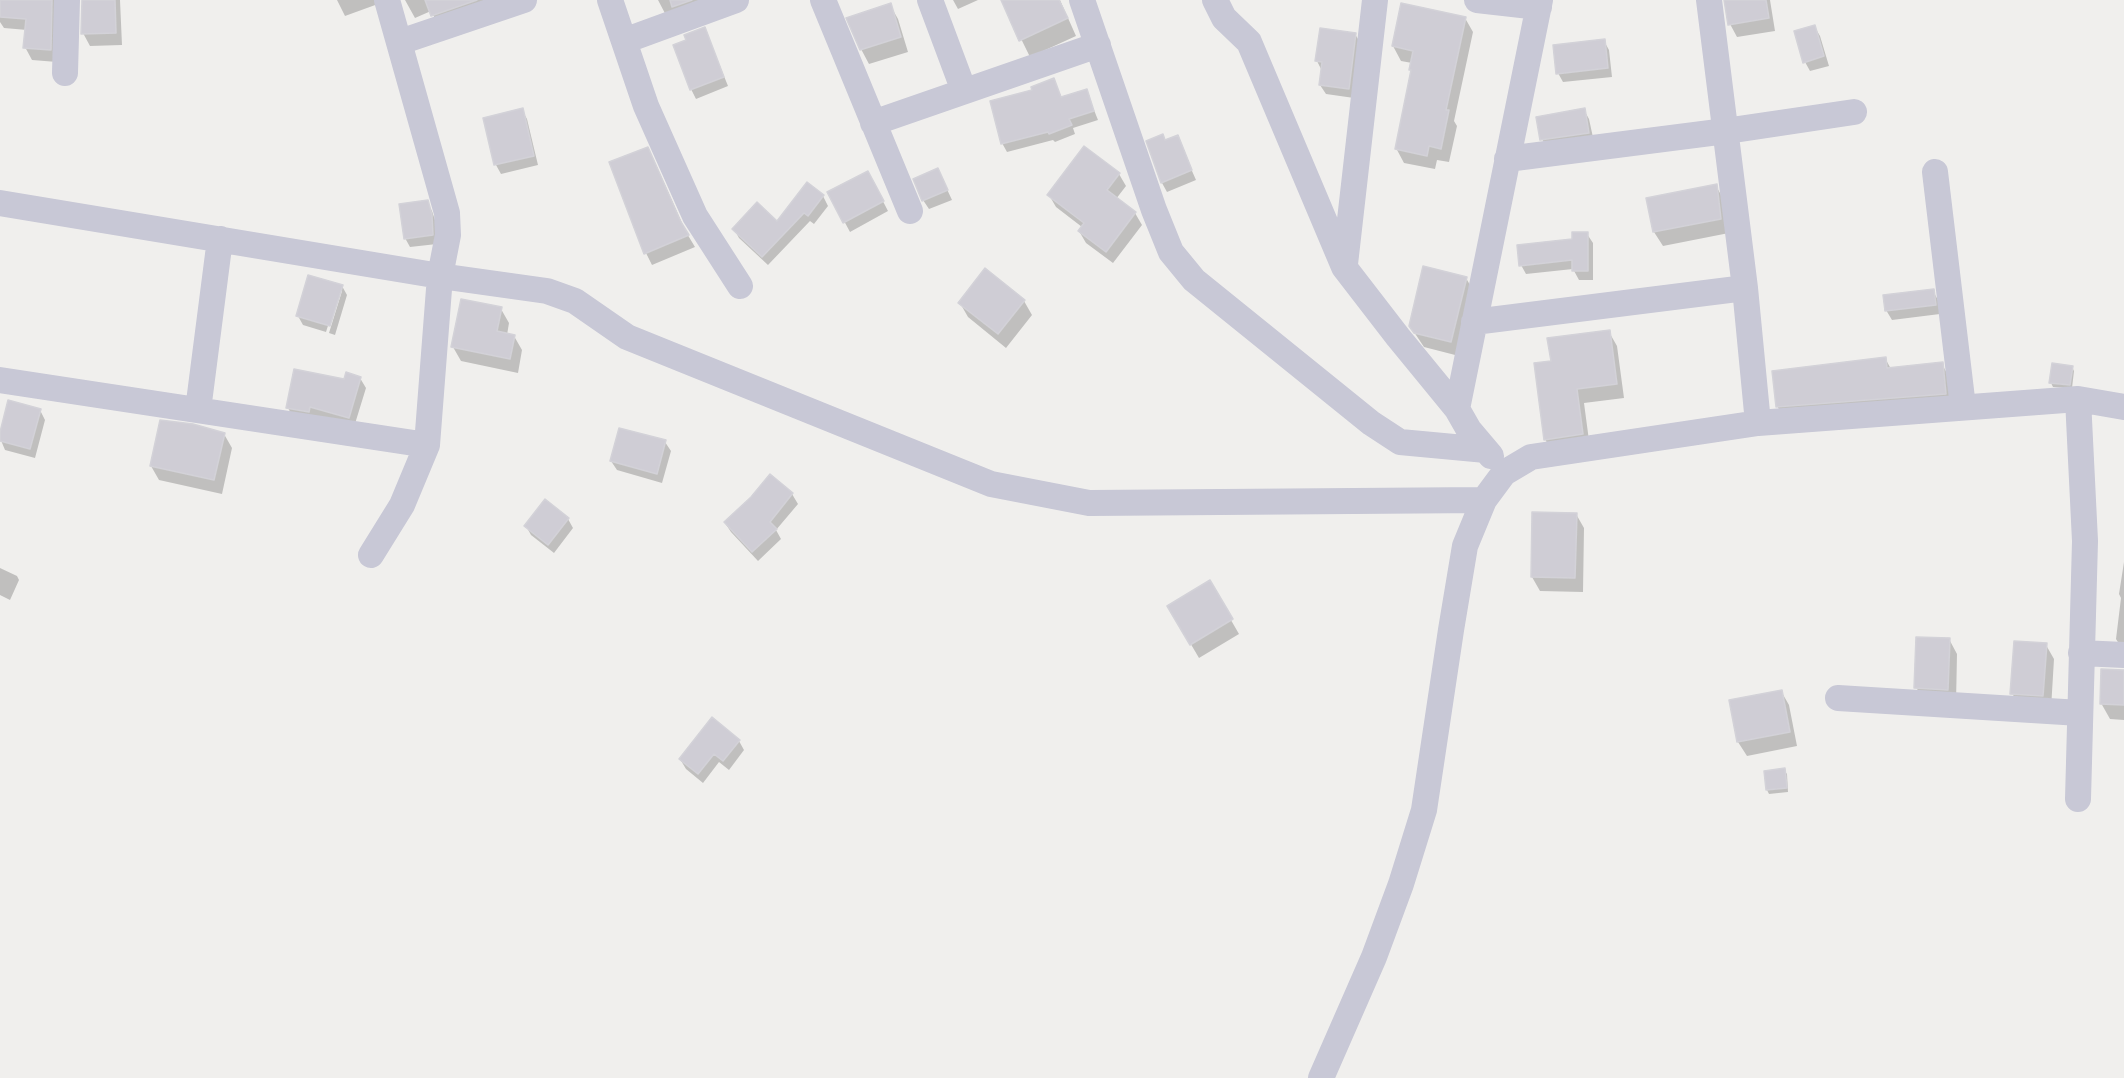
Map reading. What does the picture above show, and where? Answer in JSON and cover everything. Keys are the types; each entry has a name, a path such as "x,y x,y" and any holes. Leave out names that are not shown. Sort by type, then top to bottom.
{"street":[{"path":"65,73 67,0"},
{"path":"370,555 402,505 427,445 440,276 448,235 447,213 387,0"},
{"path":"400,42 524,0"},
{"path":"610,0 646,106 695,216 740,286"},
{"path":"624,41 736,0"},
{"path":"823,0 910,211"},
{"path":"930,0 964,92"},
{"path":"1082,0 1154,210 1171,252 1194,280 1371,423 1400,442 1486,450"},
{"path":"1215,0 1224,18 1249,42 1344,267 1457,409 1469,430 1504,473"},
{"path":"1344,267 1375,0"},
{"path":"1457,409 1540,4 1477,0"},
{"path":"1709,0 1745,288 1758,423"},
{"path":"873,123 1098,45"},
{"path":"1507,159 1854,112"},
{"path":"1935,172 1963,407"},
{"path":"0,203 440,276 548,291 575,301 627,337 991,484 1089,503 1484,500"},
{"path":"198,410 220,239"},
{"path":"1474,322 1745,288"},
{"path":"0,380 427,445"},
{"path":"2078,399 2085,541 2078,798"},
{"path":"1321,1078 1374,957 1401,884 1424,810 1465,546 1484,500 1504,473 1531,457 1758,423 2078,399 2124,407"},
{"path":"2081,653 2124,655"},
{"path":"1838,698 2080,713"}],"building":[{"path":"0,0 52,0 51,50 23,48 26,19 0,17"},
{"path":"82,0 115,0 116,33 81,34"},
{"path":"425,0 477,0 431,16"},
{"path":"670,0 692,0 672,7"},
{"path":"1001,0 1059,0 1068,18 1019,41"},
{"path":"1724,0 1766,0 1769,18 1728,25"},
{"path":"891,3 901,37 860,50 846,18"},
{"path":"1401,3 1466,17 1446,110 1449,110 1441,149 1429,146 1427,156 1395,149 1413,51 1392,46"},
{"path":"1815,25 1824,56 1803,63 1794,31"},
{"path":"705,27 724,77 690,90 673,45 686,40 684,35"},
{"path":"1320,28 1356,33 1349,89 1319,85 1322,62 1315,61"},
{"path":"1605,39 1608,68 1556,74 1553,45"},
{"path":"1054,78 1061,97 1087,89 1094,111 1069,119 1072,125 1049,134 1048,132 1001,144 990,101 1032,90 1031,87"},
{"path":"523,108 534,156 494,165 483,118"},
{"path":"1585,108 1589,133 1540,140 1536,117"},
{"path":"1163,134 1165,140 1178,135 1192,170 1161,183 1146,141"},
{"path":"1084,146 1120,173 1107,190 1136,212 1106,252 1078,231 1084,223 1047,195"},
{"path":"648,147 689,235 644,254 609,162"},
{"path":"938,168 948,190 922,201 913,179"},
{"path":"868,171 884,201 843,223 827,192"},
{"path":"807,182 824,195 808,216 804,213 762,257 732,229 757,202 777,221"},
{"path":"1717,184 1721,219 1653,232 1646,198"},
{"path":"428,200 432,215 433,235 404,239 399,204"},
{"path":"1572,232 1588,232 1588,271 1572,271 1572,260 1519,266 1517,245 1572,239"},
{"path":"1423,266 1467,277 1451,342 1414,333 1409,326"},
{"path":"985,268 1025,300 998,334 958,303"},
{"path":"308,275 343,285 330,326 296,316"},
{"path":"1934,289 1936,305 1885,311 1883,295"},
{"path":"461,299 502,307 497,331 515,335 510,359 451,347"},
{"path":"1610,330 1617,384 1577,389 1583,434 1544,440 1534,363 1551,361 1547,338"},
{"path":"1886,357 1887,368 1943,362 1946,394 1776,407 1772,371"},
{"path":"2052,363 2073,366 2070,385 2049,383"},
{"path":"294,369 344,379 346,372 361,377 349,418 310,407 309,412 286,408"},
{"path":"8,400 41,409 30,449 0,441"},
{"path":"160,420 193,424 225,433 214,480 150,466"},
{"path":"619,428 666,440 657,474 610,461"},
{"path":"770,474 793,493 770,522 777,529 752,552 724,522 751,497"},
{"path":"545,499 569,518 548,545 524,526"},
{"path":"1532,512 1577,513 1575,578 1531,577"},
{"path":"1210,580 1233,619 1190,645 1167,606"},
{"path":"1916,637 1950,638 1948,690 1914,688"},
{"path":"2014,641 2047,643 2043,696 2010,694"},
{"path":"2101,669 2124,670 2124,705 2100,704"},
{"path":"1782,690 1790,732 1737,742 1729,700"},
{"path":"712,717 740,740 723,761 714,754 698,774 679,759"},
{"path":"1785,768 1787,788 1766,790 1764,771"}]}
